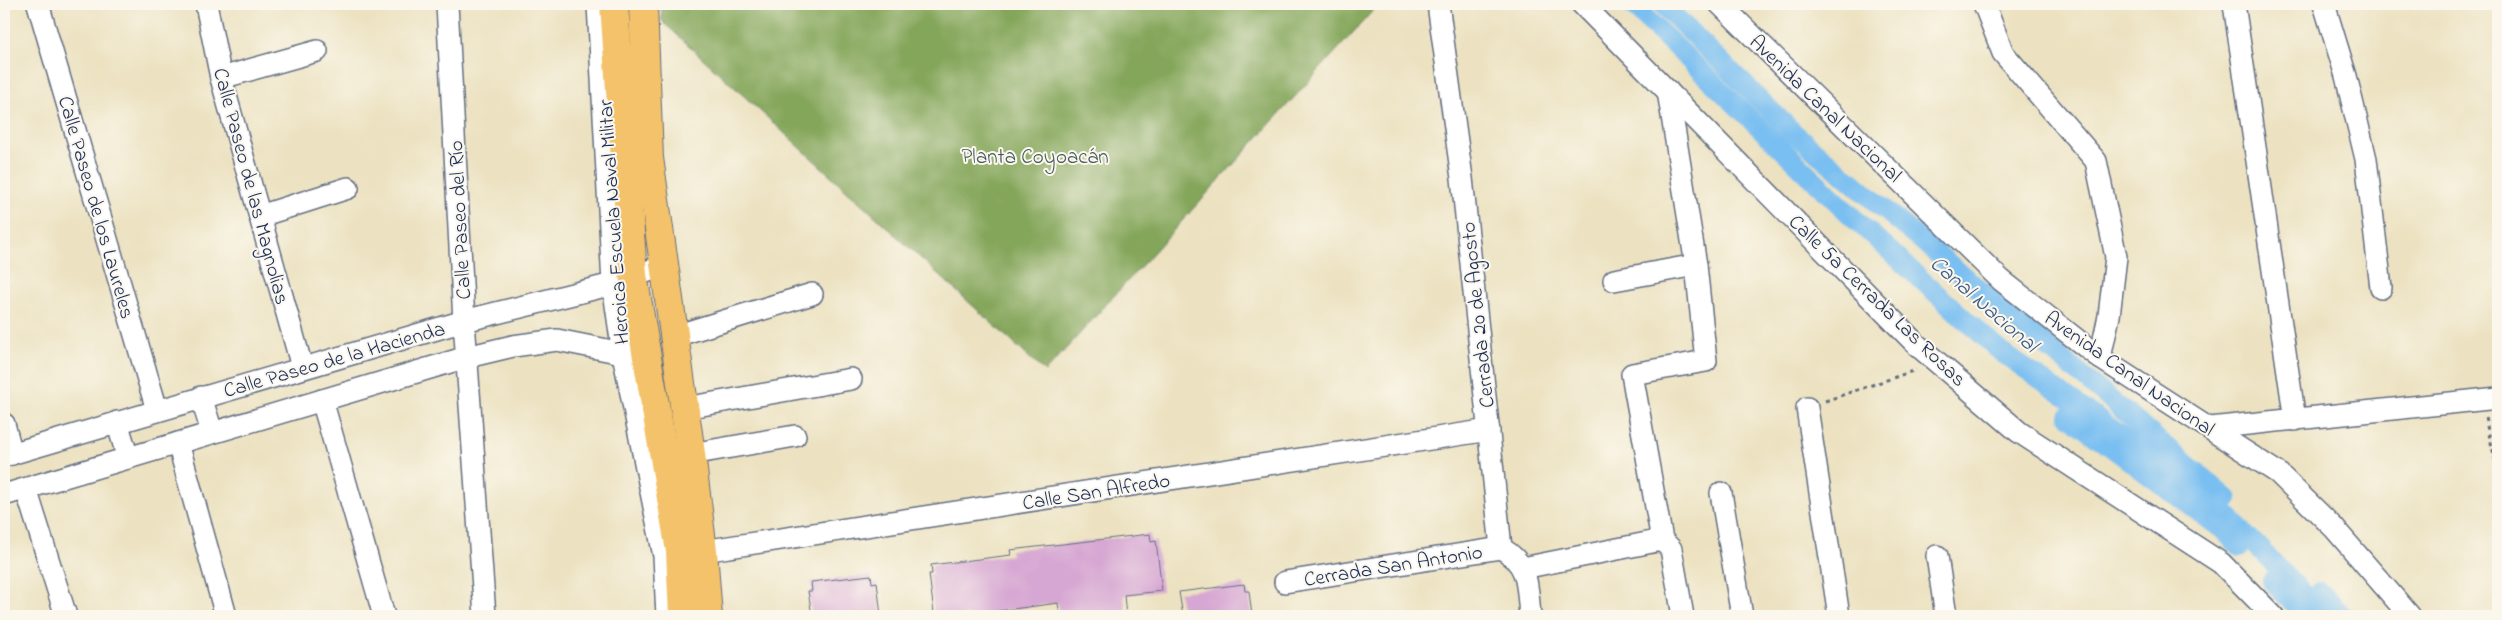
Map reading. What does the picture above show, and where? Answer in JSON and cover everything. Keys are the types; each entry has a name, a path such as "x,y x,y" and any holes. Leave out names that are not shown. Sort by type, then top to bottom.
{"main road":[{"name":"Heroica Escuela Naval Militar","path":"614,4 623,280 635,356 680,551 683,616"},
{"name":"Heroica Escuela Naval Militar","path":"643,4 649,158 691,454 703,551 708,616"}],"street":[{"name":"Calle Paseo de los Laureles","path":"38,4 157,410"},
{"name":"Calle Paseo de las Magnolias","path":"206,4 221,78 302,367"},
{"name":"Calle Paseo del Río","path":"447,4 464,321 485,616"},
{"name":"Heroica Escuela Naval Militar","path":"598,4 623,280"},
{"name":"Cerrada 20 de Agosto","path":"1438,4 1462,178 1501,548"},
{"name":"Calle 5a Cerrada Las Rosas","path":"1582,4 1917,345 2019,432 2221,563 2273,616"},
{"name":"Avenida Canal Nacional","path":"1720,4 2001,280 2100,358 2278,473 2334,528 2410,616"},
{"path":"1984,4 2003,53 2096,161 2116,257 2109,316 2100,358"},
{"path":"2234,4 2295,420"},
{"path":"2324,4 2346,76 2366,159 2381,288"},
{"path":"221,78 318,51"},
{"path":"1668,91 1696,265 1706,362 1632,374 1667,548 1683,616"},
{"path":"260,216 348,188"},
{"name":"Calle Paseo de la Hacienda","path":"8,455 302,367 464,321 623,280 665,265"},
{"path":"1614,280 1696,265"},
{"path":"675,336 812,294"},
{"name":"Calle Paseo de la Hacienda","path":"4,495 467,357 513,346 557,340 635,356"},
{"name":"Heroica Escuela Naval Militar","path":"635,356 664,556 667,616"},
{"path":"685,408 851,379"},
{"path":"201,397 212,432"},
{"path":"2210,428 2489,399"},
{"path":"322,400 384,616"},
{"path":"1807,408 1840,616"},
{"path":"117,422 128,458"},
{"path":"4,424 8,455"},
{"name":"Calle San Alfredo","path":"703,551 1489,430"},
{"path":"691,454 794,436"},
{"path":"178,443 226,616"},
{"path":"26,488 66,616"},
{"path":"1721,493 1742,616"},
{"path":"1501,548 1516,557 1524,568 1530,616"},
{"name":"Cerrada San Antonio","path":"1285,582 1501,548"},
{"path":"1524,568 1667,548"},
{"path":"1937,556 1946,616"}],"path":[{"path":"1807,408 1938,362"},
{"path":"2489,399 2498,471"}],"green space":[{"name":"Planta Coyoacán","path":"661,4 1379,4 1045,372 662,21"}],"building":[{"path":"1150,534 1151,542 1156,541 1162,591 1124,595 1126,616 1060,616 1058,603 998,611 999,615 988,616 938,616 938,613 934,613 929,574 932,574 931,565 1011,555 1010,550"},
{"path":"871,575 872,583 877,582 881,616 812,616 808,591 812,591 811,582"},
{"path":"1244,584 1245,591 1249,591 1252,616 1183,616 1179,592"}],"waterway":[{"name":"Canal Nacional","path":"1631,4 1860,224 2001,352 2148,454 2224,512 2325,616"},
{"name":"Canal Nacional","path":"1662,4 1795,134 2228,499"},
{"name":"Canal Nacional","path":"2069,416 2223,530 2240,547"},
{"name":"Canal Nacional","path":"2272,581 2306,616"},
{"name":"Canal Nacional","path":"2320,592 2343,616"}]}
